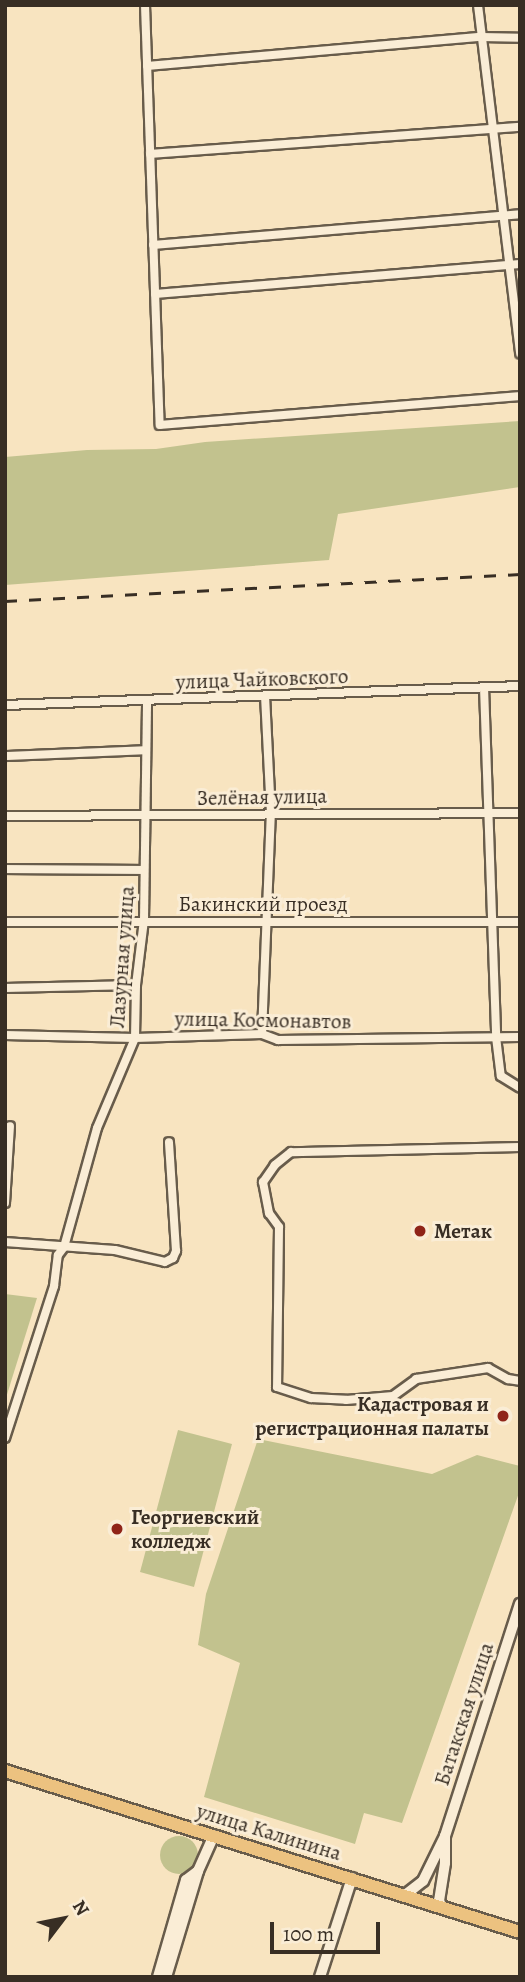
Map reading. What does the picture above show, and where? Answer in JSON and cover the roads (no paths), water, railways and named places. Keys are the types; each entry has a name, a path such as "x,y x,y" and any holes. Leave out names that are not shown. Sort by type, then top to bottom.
{"main road":[{"name":"Батакская улица","path":"405,1895 423,1881 445,1836 520,1604"},
{"name":"улица Калинина","path":"5,1771 520,1932"},
{"path":"166,1977 198,1871 214,1835"},
{"name":"Батакская улица","path":"442,1907 439,1901 445,1863 445,1836"},
{"path":"158,1977 186,1880 198,1871"},
{"path":"320,1977 352,1878"}],"street":[{"path":"145,5 160,425 515,396 520,388"},
{"path":"478,5 520,353"},
{"path":"147,66 481,37 520,38"},
{"path":"150,153 520,127"},
{"path":"153,245 520,214"},
{"path":"155,294 520,264"},
{"name":"улица Чайковского","path":"5,705 520,686"},
{"path":"484,687 496,1037 501,1076 520,1088"},
{"path":"262,1034 271,814 265,697"},
{"name":"Лазурная улица","path":"5,1438 54,1286 58,1255 64,1247 97,1128 135,1038 136,985 144,920 147,701"},
{"path":"5,756 146,751"},
{"name":"Зелёная улица","path":"5,816 520,813"},
{"path":"5,869 144,870"},
{"name":"Бакинский проезд","path":"5,922 520,922"},
{"path":"5,988 136,985"},
{"name":"улица Космонавтов","path":"5,1035 135,1038 262,1034 278,1040 520,1037"},
{"path":"5,1203 10,1126"},
{"path":"5,1242 116,1250 165,1262 173,1258 176,1251 169,1142"},
{"path":"520,1147 290,1152 275,1165 263,1182 269,1213 279,1227 276,1387 311,1398 346,1400 393,1396 416,1379 488,1368 508,1379 520,1381"}],"railway":[{"path":"5,601 520,574"}],"place":[{"name":"Метак","path":"420,1231"},
{"name":"Кадастровая и регистрационная палаты","path":"503,1416"},
{"name":"Георгиевский колледж","path":"117,1529"}]}
